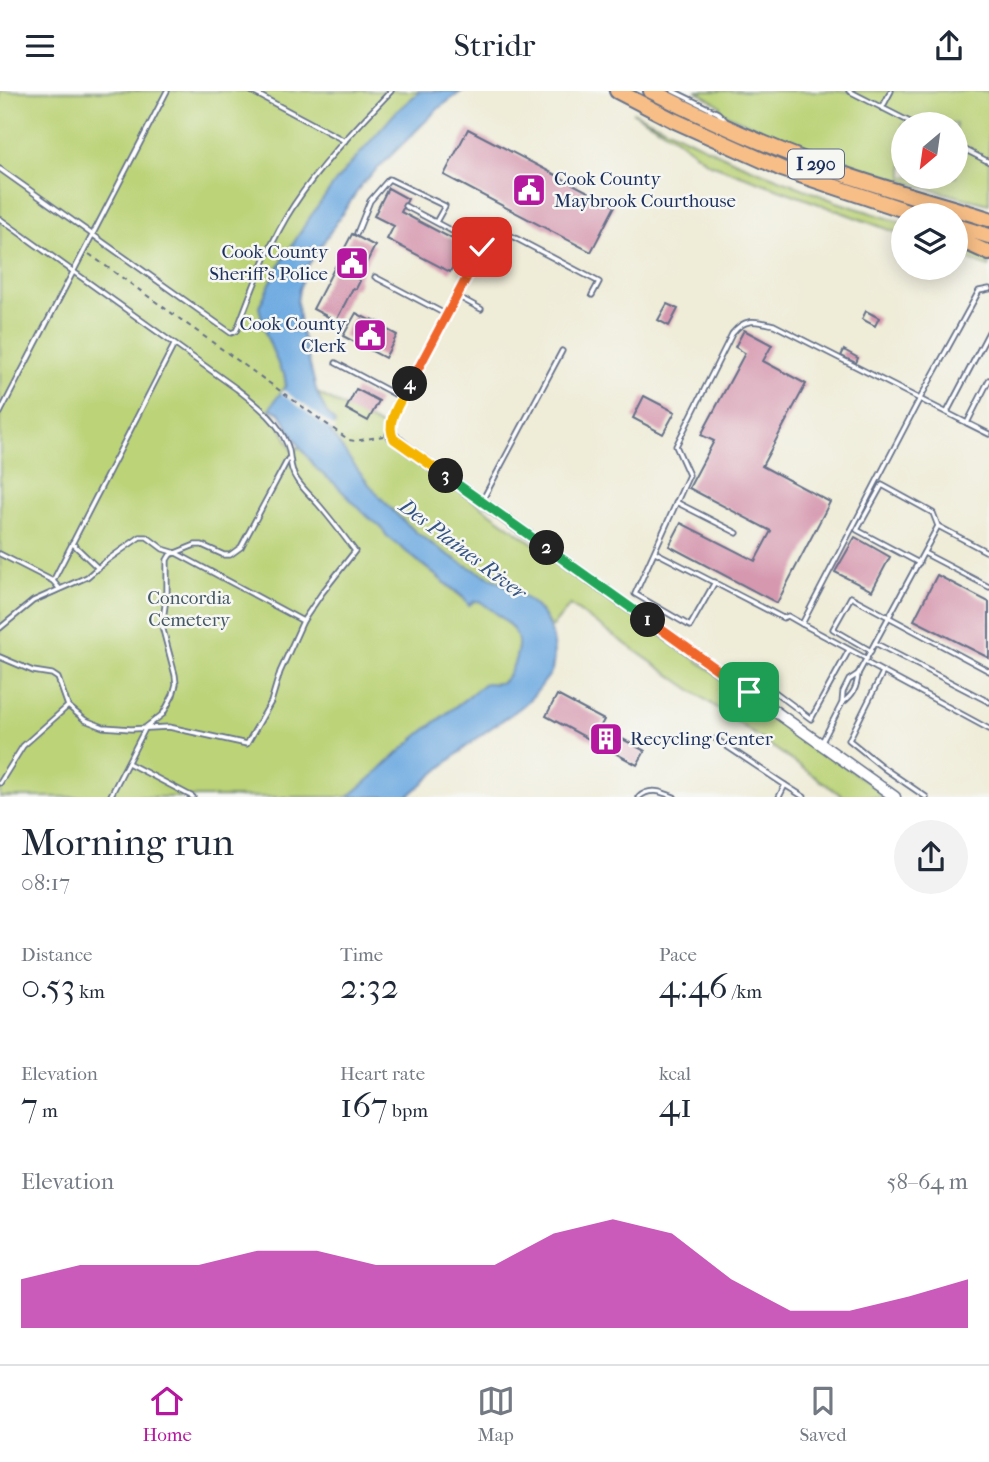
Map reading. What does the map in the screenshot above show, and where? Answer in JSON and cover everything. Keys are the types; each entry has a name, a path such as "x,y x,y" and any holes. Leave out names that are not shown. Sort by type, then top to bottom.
{"highway":[{"name":"I 290","path":"617,91 772,165 891,207"},
{"name":"I 290","path":"651,91 739,133 853,177 989,219"},
{"path":"968,230 989,236"},
{"path":"968,243 989,253"}],"street":[{"path":"391,435 895,797"}],"lane":[{"path":"0,413 167,91"},
{"path":"251,91 345,141"},
{"path":"0,169 231,333 238,327 263,262 293,207 345,141 391,91"},
{"path":"673,91 718,113 739,133"},
{"path":"849,91 891,112"},
{"path":"882,108 891,91"},
{"path":"968,151 989,162"},
{"path":"357,233 370,201 389,179 444,206 436,222"},
{"path":"405,206 482,247"},
{"path":"0,219 266,412 289,448 290,467 297,480 355,551 303,621 266,712 247,744 185,729 103,727 85,720 68,706 58,678 0,657"},
{"path":"391,435 391,422 402,398 491,232 499,230 599,282 592,295"},
{"path":"375,277 447,315"},
{"path":"802,624 979,291 989,289"},
{"path":"457,296 481,309"},
{"path":"715,582 690,626 635,594 689,475 676,446 739,325 755,321 774,325 989,434"},
{"path":"947,412 989,332"},
{"path":"54,581 174,345"},
{"path":"482,502 562,351"},
{"path":"336,363 402,398"},
{"path":"968,423 989,380"},
{"path":"110,797 146,727 169,705 176,684 162,625 167,592 167,559 170,555 195,545 202,545 224,555 241,547 289,458"},
{"path":"919,563 857,530 882,485 933,513 938,526 989,553"},
{"path":"676,502 737,533"},
{"path":"842,703 852,696 858,674 938,526"},
{"path":"0,628 33,601 88,577 140,537 147,537 163,549 176,553 303,621"},
{"path":"72,543 98,568"},
{"path":"654,552 783,618 788,616 849,649 883,672 989,729"},
{"path":"924,553 989,587"},
{"path":"0,554 54,581 59,588"},
{"path":"871,651 833,629 852,597 989,671"},
{"path":"876,643 989,702"},
{"path":"755,677 811,719 849,649"},
{"path":"883,672 849,740 926,797"},
{"path":"821,743 842,703 843,692 849,680 858,674"},
{"path":"0,783 23,746 68,706"},
{"path":"716,739 803,797"},
{"path":"128,763 193,797"},
{"path":"779,797 785,785"},
{"path":"639,797 643,793 658,790 674,797"}],"path":[{"path":"84,250 351,442 391,435"}],"green space":[{"name":"Concordia Cemetery","path":"0,91 420,91 396,112 336,181 275,273 259,307 267,337 284,373 286,385 269,410 274,414 293,451 300,447 317,469 380,526 387,536 469,605 477,600 501,617 514,631 518,648 506,679 498,683 485,683 419,735 348,797 0,797"},
{"path":"697,91 989,91 989,204 930,189 968,189 968,112 891,112 891,177 818,152 719,111 721,106"},
{"path":"632,112 734,161 837,202 891,219 891,231 708,163 676,138"},
{"path":"968,248 989,257 989,267 968,259"},
{"path":"317,393 385,428 386,437 390,441 888,797 844,797 570,605 551,628 541,611 521,594 459,562 417,533 382,501 330,431 335,423"}],"water":[{"path":"420,91 462,91 439,108 362,184 307,267 297,302 300,326 317,393 335,423 330,431 359,472 391,509 421,536 460,562 517,592 541,612 553,641 554,661 549,676 528,701 471,743 407,797 348,797 419,735 485,683 498,683 506,679 518,647 517,636 506,621 481,602 474,601 469,606 464,598 387,536 380,526 317,469 280,413 270,408 286,385 284,373 267,337 259,307 275,273 336,181 396,112"}],"pier":[{"path":"283,390 336,428 336,434 281,393"}],"building":[{"name":"Cook County Maybrook Courthouse","path":"468,129 615,206 591,252 444,175"},
{"path":"388,188 408,199 401,212 464,245 450,272 387,239 394,226 374,216"},
{"name":"Cook County Sheriff's Police","path":"352,234 375,246 358,279 360,281 356,289 353,288 336,321 313,309"},
{"path":"667,304 678,309 669,326 658,320"},
{"path":"866,311 879,318 875,326 862,319"},
{"name":"Cook County Clerk","path":"356,313 381,323 380,326 397,335 385,358 343,336"},
{"path":"744,330 772,345 763,361 806,384 762,466 830,502 777,603 669,546 681,523 755,561 771,531 689,488 714,441 701,435 745,353 735,347"},
{"path":"844,350 858,358 856,363 841,356"},
{"path":"356,389 379,401 368,421 346,409"},
{"path":"644,396 675,412 663,434 633,418"},
{"path":"855,537 890,557 872,591 835,572"},
{"path":"937,575 989,602 989,658 914,620"},
{"name":"Recycling Center","path":"557,695 604,720 600,727 645,751 637,765 546,716"}],"place":[{"name":"Cook County Maybrook Courthouse","path":"529,190"},
{"name":"Cook County Sheriff's Police","path":"352,263"},
{"name":"Cook County Clerk","path":"370,335"},
{"name":"Recycling Center","path":"606,739"}],"route":[{"path":"482,247 393,416 391,435 749,692"}],"water label":[{"name":"Des Plaines River","path":"463,549"}]}
